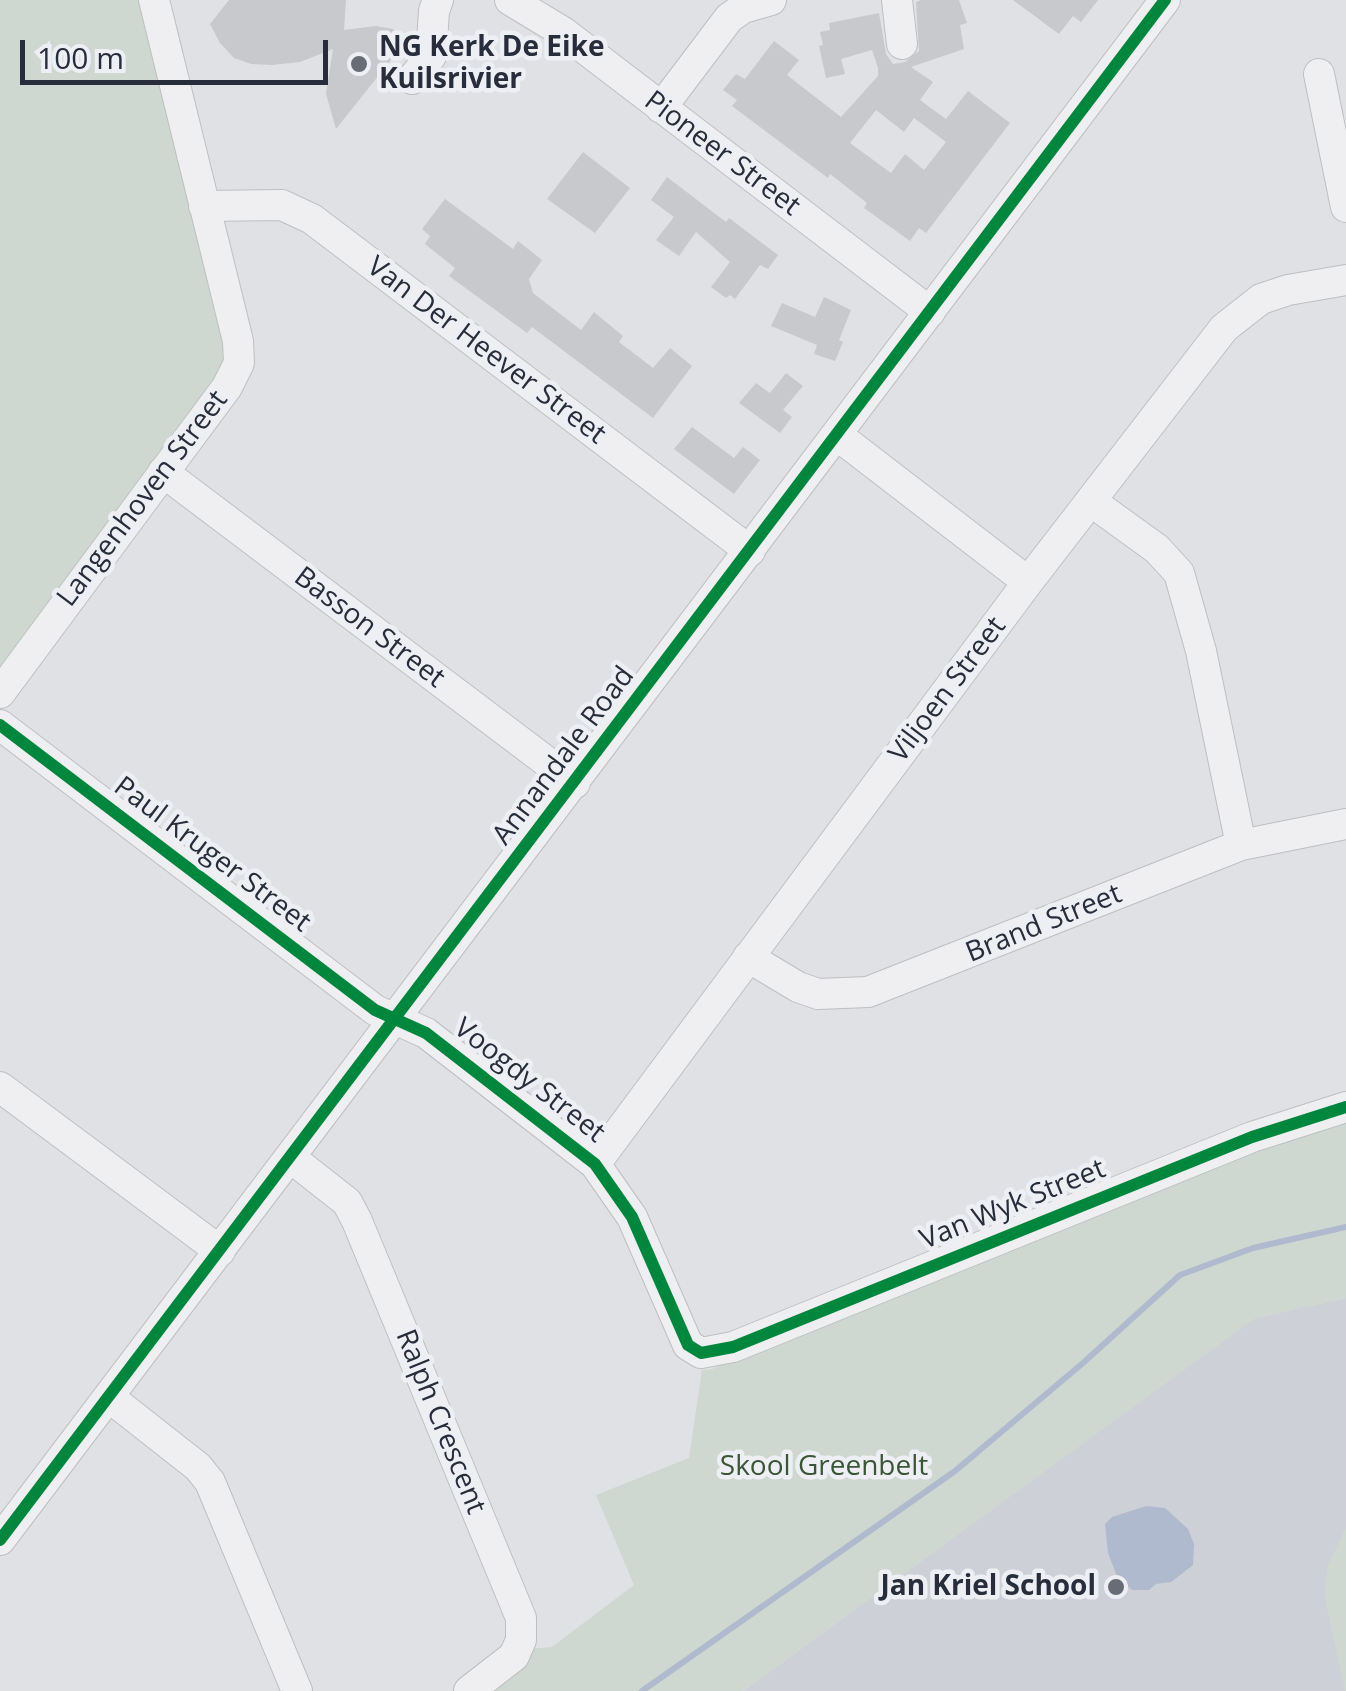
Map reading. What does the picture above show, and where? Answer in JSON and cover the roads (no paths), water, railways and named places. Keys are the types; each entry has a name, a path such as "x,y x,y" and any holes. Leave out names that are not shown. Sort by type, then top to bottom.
{"street":[{"name":"Langenhoven Street","path":"0,693 232,379 238,363 238,341 154,0"},
{"path":"412,79 431,56 438,0"},
{"name":"Pioneer Street","path":"510,0 563,32 930,312"},
{"path":"662,108 729,18 743,8 771,0"},
{"path":"896,0 902,44"},
{"name":"Annandale Road","path":"0,1540 1165,0"},
{"path":"1319,74 1346,207"},
{"name":"Van Der Heever Street","path":"204,206 282,205 312,219 750,551"},
{"name":"Viljoen Street","path":"595,1164 1028,582 1224,328 1261,299 1346,280"},
{"path":"837,435 1028,582"},
{"name":"Basson Street","path":"164,472 575,783"},
{"path":"1092,502 1157,548 1179,573 1201,651 1240,846"},
{"name":"Paul Kruger Street","path":"0,725 375,1010 397,1019"},
{"name":"Brand Street","path":"748,957 808,990 831,994 868,992 1240,846 1346,824"},
{"name":"Voogdy Street","path":"397,1019 426,1032 595,1164 632,1217 688,1346 701,1353"},
{"path":"0,1088 220,1251"},
{"name":"Van Wyk Street","path":"701,1353 732,1347 1252,1137 1346,1106"},
{"name":"Ralph Crescent","path":"291,1158 346,1202 357,1221 521,1618 521,1640 514,1656 468,1691"},
{"path":"108,1398 198,1468 210,1482 298,1691"}],"water":[{"path":"1146,1506 1165,1508 1188,1529 1194,1544 1193,1565 1171,1582 1156,1584 1149,1590 1132,1590 1117,1576 1108,1553 1105,1524 1112,1517"}],"waterway":[{"path":"642,1691 955,1471 1180,1275 1253,1248 1346,1227"}],"place":[{"name":"NG Kerk De Eike Kuilsrivier","path":"359,64"},
{"name":"Jan Kriel School","path":"1116,1587"}],"park label":[{"name":"Skool Greenbelt","path":"824,1467"}]}
